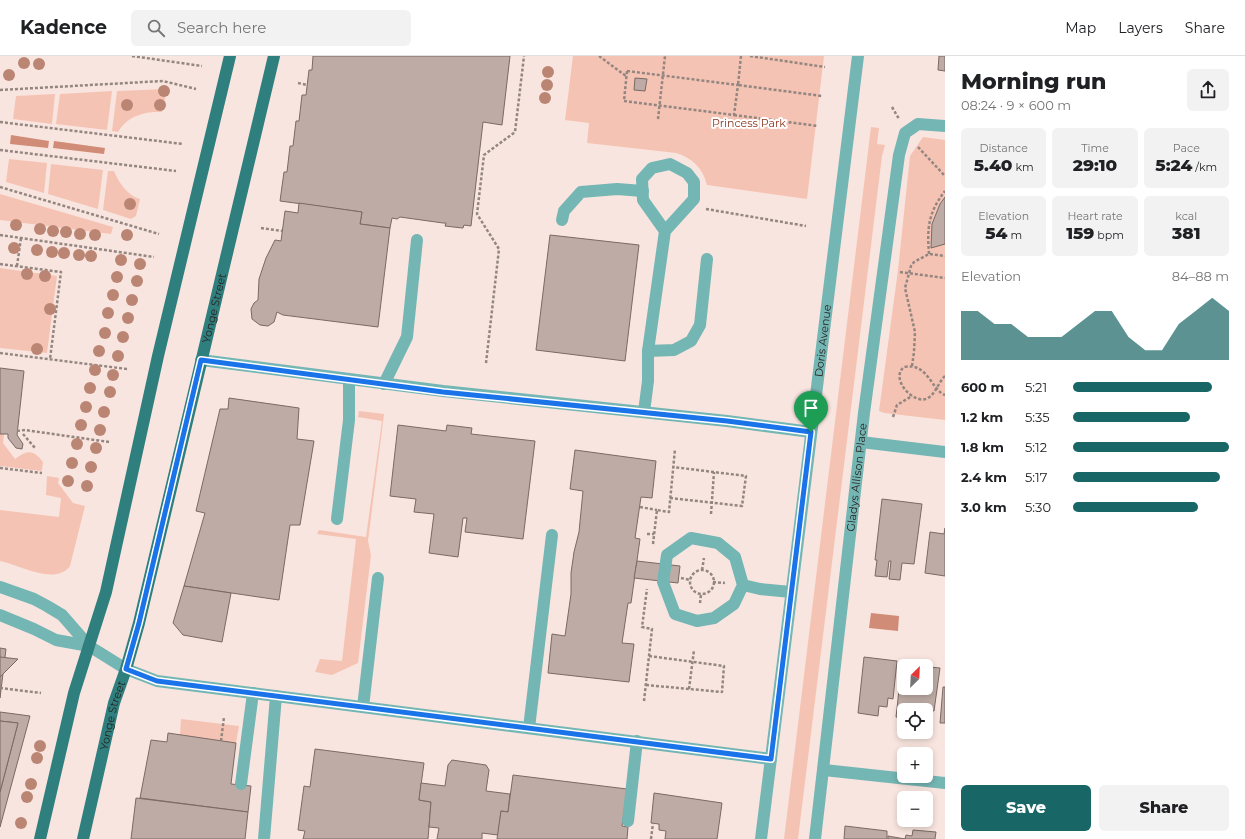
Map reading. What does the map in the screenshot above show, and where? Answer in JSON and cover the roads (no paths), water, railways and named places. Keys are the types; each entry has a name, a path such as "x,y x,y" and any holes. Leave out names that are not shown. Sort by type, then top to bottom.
{"main road":[{"path":"40,839 74,693 106,592 158,356 230,56"},
{"name":"Yonge Street","path":"83,839 114,704 139,623 274,56"}],"street":[{"name":"Doris Avenue","path":"761,839 858,56"},
{"name":"Gladys Allison Place","path":"815,839 861,442 899,155 906,134 918,124 945,126"},
{"path":"644,412 648,381 648,351 665,231 694,199 694,182 687,173 670,164 652,168 642,179 643,200 665,231"},
{"path":"562,220 564,211 581,192 617,189 643,191"},
{"path":"384,384 407,337 417,240"},
{"path":"648,351 674,350 691,341 700,325 707,259"},
{"path":"201,360 349,380 811,432"},
{"path":"337,519 349,420 349,380"},
{"path":"861,442 945,452"},
{"path":"529,728 552,536"},
{"path":"691,538 718,544 735,557 743,585 734,604 714,618 696,621 675,614 663,582 667,555 691,538"},
{"path":"363,707 378,578"},
{"path":"743,585 760,589 791,592"},
{"path":"0,587 34,599 62,615 89,646 126,669 157,681 771,759"},
{"path":"0,615 56,640 89,646"},
{"path":"241,784 253,693"},
{"path":"264,839 276,696"},
{"path":"628,821 637,741"},
{"path":"824,770 945,783"}],"park label":[{"name":"Princess Park","path":"749,123"}]}
